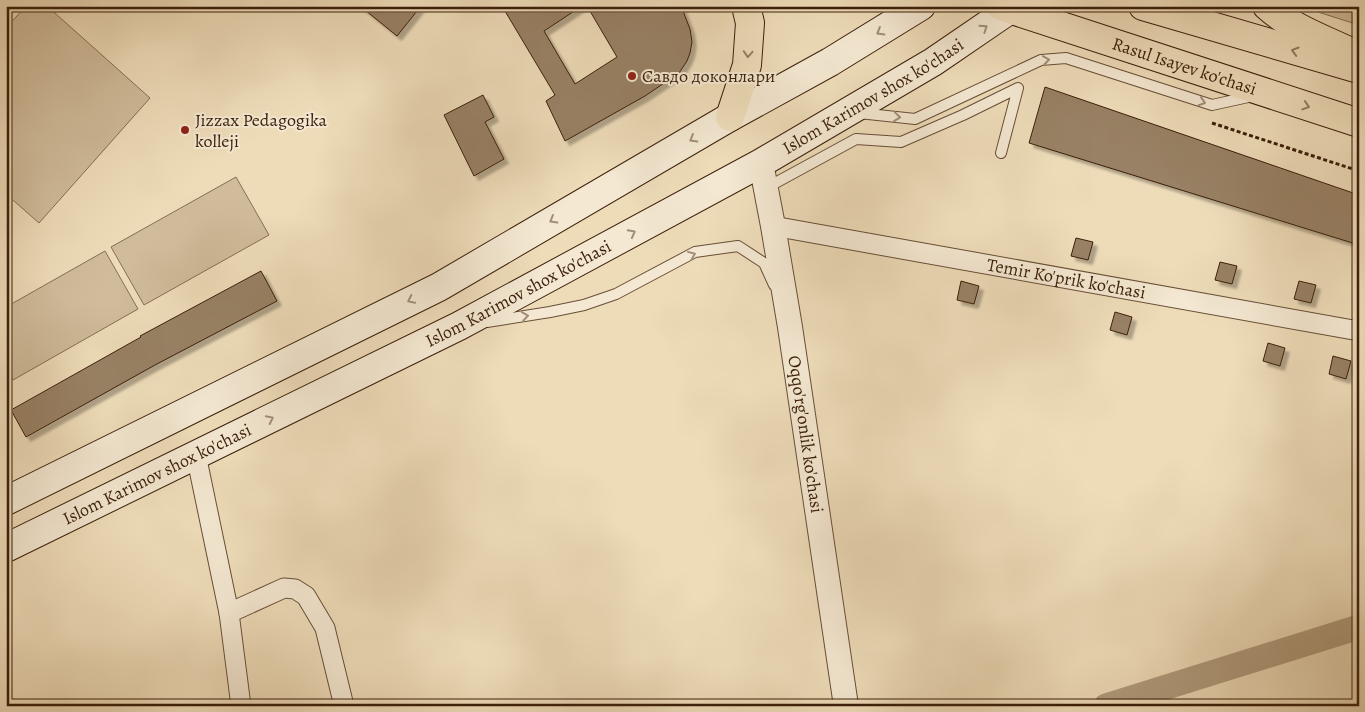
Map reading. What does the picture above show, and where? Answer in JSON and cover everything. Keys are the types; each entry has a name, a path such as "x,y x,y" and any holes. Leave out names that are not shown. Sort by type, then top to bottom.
{"main road":[{"path":"730,117 747,65 750,23 746,6"},
{"path":"6,501 439,287 730,117 830,62 921,6"},
{"path":"1143,6 1359,69"},
{"path":"1267,6 1276,14 1295,25 1359,55"},
{"name":"Rasul Isayev ko'chasi","path":"1008,8 1359,123"},
{"name":"Islom Karimov shox ko'chasi","path":"6,548 763,176 848,112 933,62 1008,8"}],"street":[{"name":"Oqqo'rg'onlik ko'chasi","path":"763,176 790,327 846,706"},
{"name":"Temir Ko'prik ko'chasi","path":"773,226 1359,331"},
{"path":"196,455 229,613 241,706"},
{"path":"229,613 284,588 295,589 306,596 324,628 344,706"}],"lane":[{"path":"848,112 915,119 1041,60 1066,58 1212,105 1265,93"},
{"path":"763,176 856,139 901,142 1018,88 1001,153"},
{"path":"459,326 584,305 616,294 695,252 738,246 764,263 790,327"}],"path":[{"path":"1208,121 1359,171"}],"shaded area":[{"path":"26,6 47,6 150,98 39,223 6,194 6,28"},
{"path":"1299,6 1359,6 1359,25"},
{"path":"236,177 269,235 144,305 111,247"},
{"path":"105,251 138,309 13,380 6,368 6,307"}],"building":[{"path":"360,6 421,6 397,36"},
{"name":"Cавдо доконлари","path":"502,6 582,6 544,31 575,84 617,57 587,6 681,6 690,29 692,42 690,53 679,73 645,96 565,141 546,101 555,95"},
{"path":"1045,87 1359,195 1359,245 1029,143"},
{"path":"483,95 494,117 485,122 504,159 474,176 444,115"},
{"path":"1076,238 1093,242 1088,260 1071,256"},
{"path":"1220,262 1237,266 1232,284 1215,280"},
{"path":"261,271 277,301 155,365 26,437 11,410 140,336"},
{"path":"961,281 979,286 974,304 957,300"},
{"path":"1299,281 1316,285 1311,303 1294,299"},
{"path":"1115,312 1132,317 1127,335 1110,330"},
{"path":"1268,343 1285,348 1280,366 1263,361"},
{"path":"1333,356 1351,361 1346,379 1329,374"}],"waterway":[{"path":"1106,706 1359,627"}],"place":[{"name":"Cавдо доконлари","path":"632,76"},
{"name":"Jizzax Pedagogika kolleji","path":"185,130"}]}
